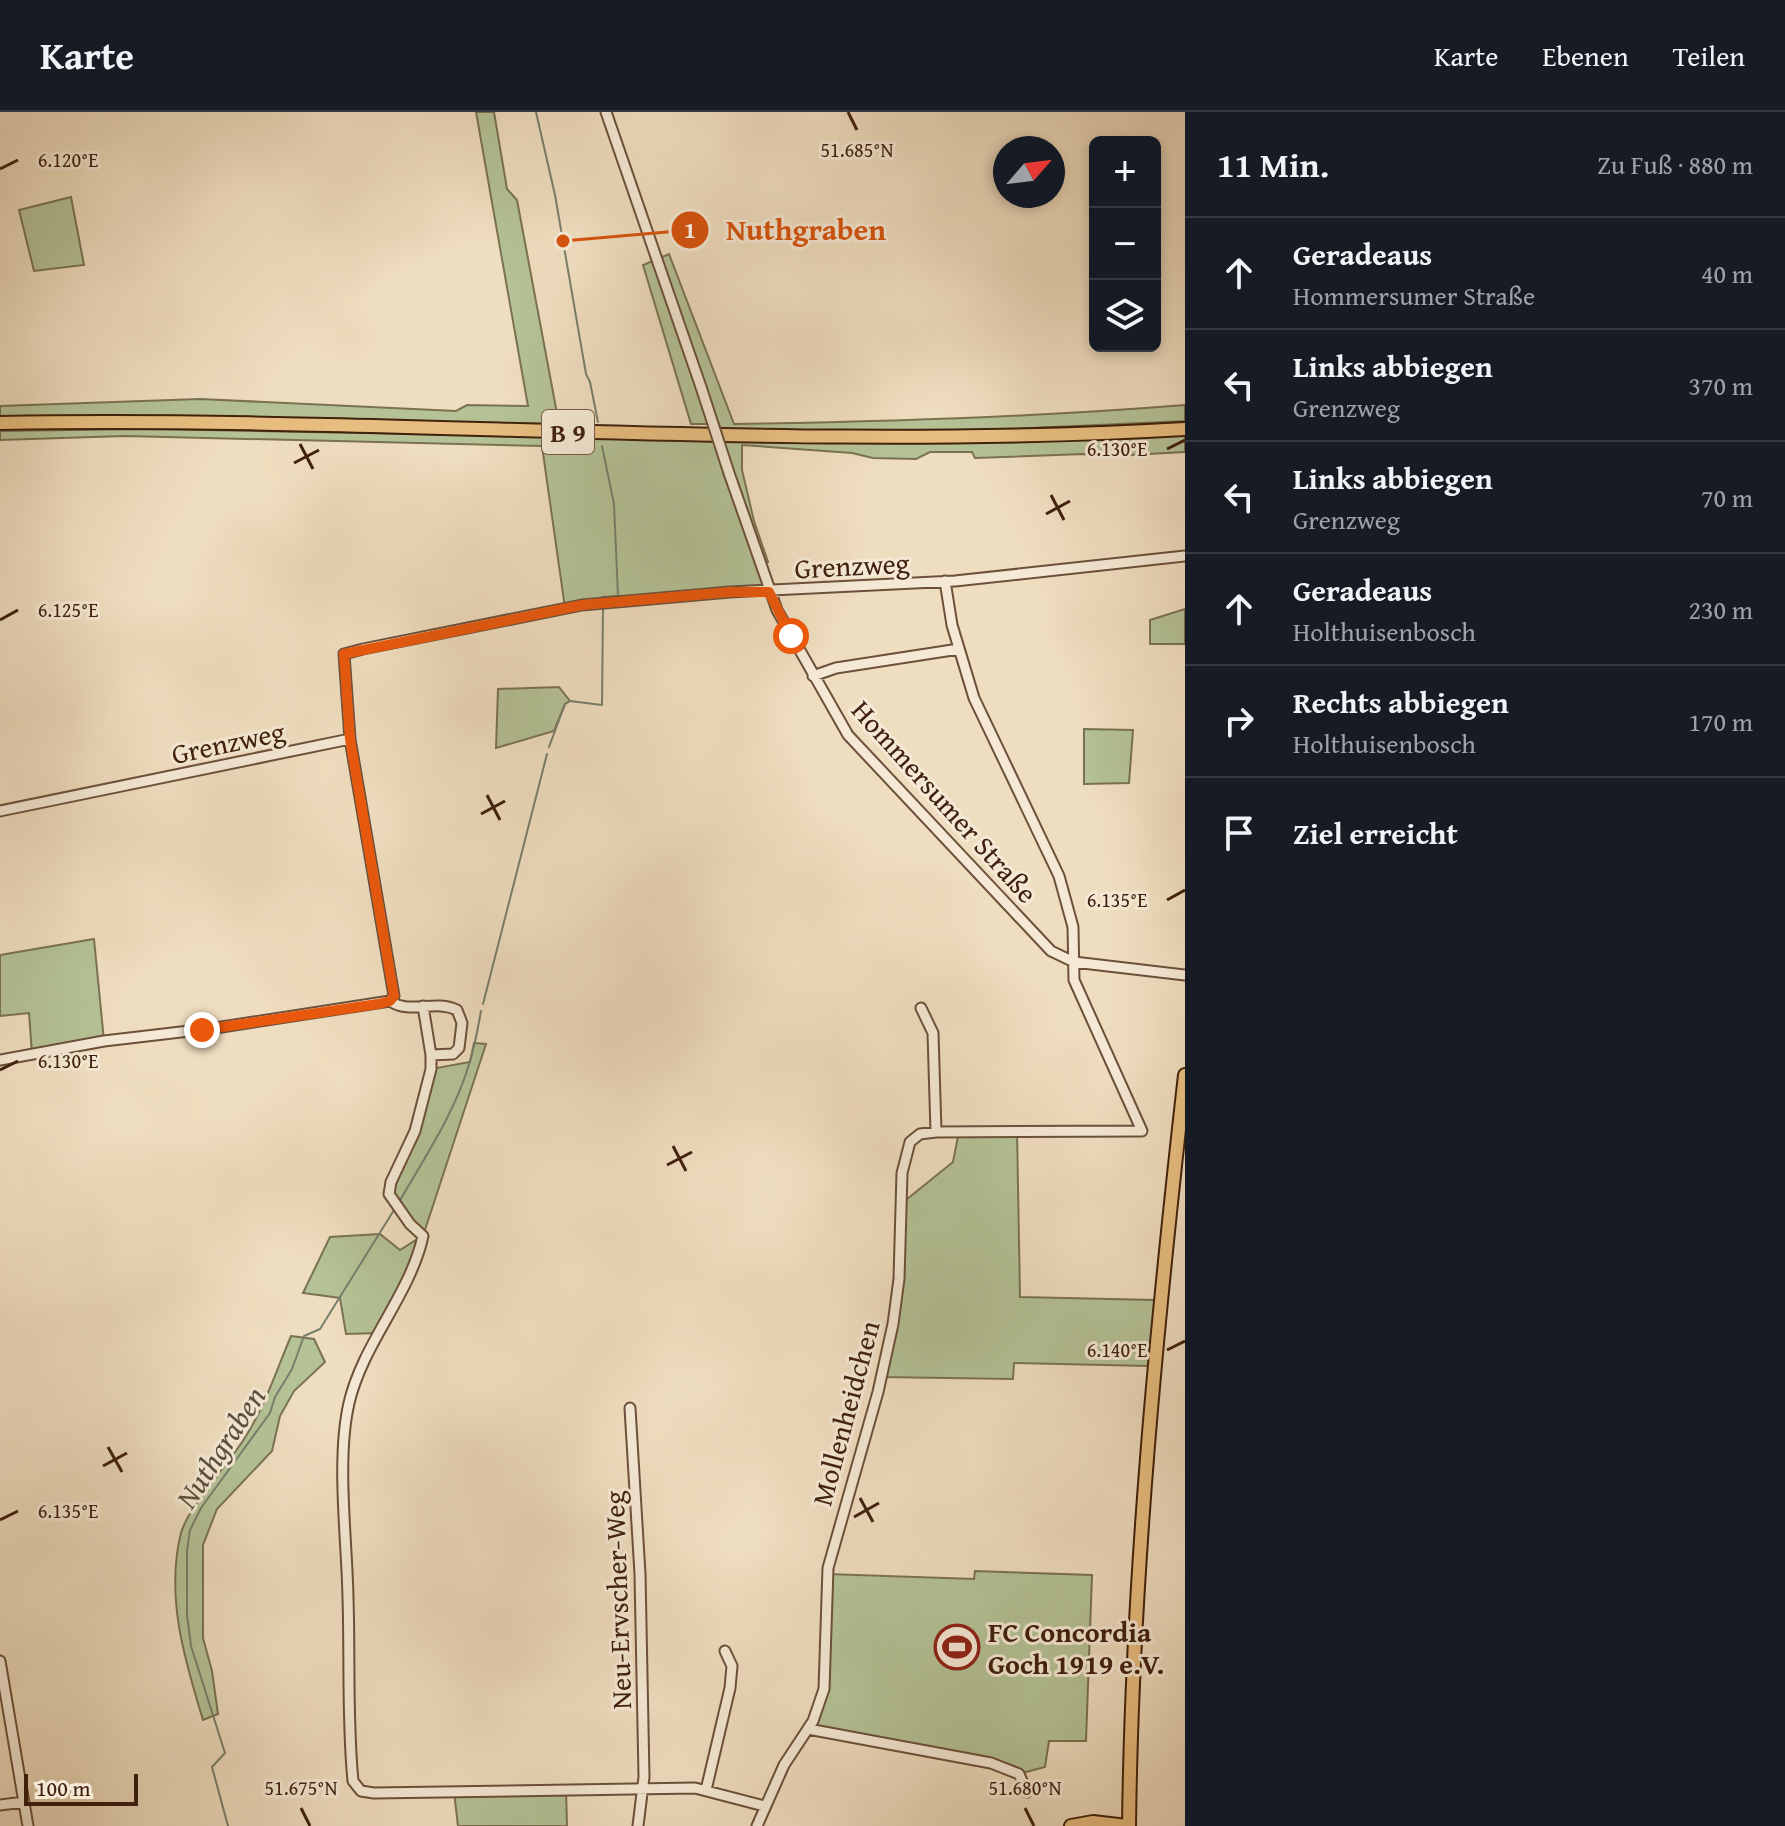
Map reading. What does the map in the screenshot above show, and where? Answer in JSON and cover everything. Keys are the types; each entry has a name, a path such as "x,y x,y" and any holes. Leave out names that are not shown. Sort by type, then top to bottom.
{"main road":[{"name":"B 9","path":"0,423 247,424 892,438 1185,429"},
{"path":"1071,1826 1093,1822 1128,1826 1134,1664 1154,1377 1185,1075"}],"street":[{"name":"Hommersumer Straße","path":"606,112 769,592 848,735 1051,951 1074,962 1185,975"},
{"name":"Grenzweg","path":"0,811 350,739 344,654 582,605 730,592 945,581 1094,568 1185,556"},
{"name":"Hommersumer Straße","path":"936,1132 1142,1131 1074,980 1073,927 1059,876 974,698 959,649 945,581"},
{"path":"813,676 836,668 959,649"},
{"path":"0,1060 104,1041 215,1028 390,1001 394,996 350,739"},
{"path":"390,1001 400,1008 453,1007 461,1018 459,1048 453,1054 431,1055"},
{"path":"423,1006 431,1069 415,1131 391,1182 389,1194 410,1224 423,1236 421,1246 360,1371 349,1402 346,1424 344,1479 353,1781 361,1791 374,1793 706,1790 764,1806"},
{"path":"921,1008 933,1033 936,1132"},
{"name":"Mollenheidchen","path":"810,1725 824,1689 825,1605 830,1554 878,1392 893,1324 899,1279 902,1173 910,1142 920,1134 936,1132"},
{"name":"Neu-Ervscher-Weg","path":"630,1408 640,1574 644,1777 638,1826"},
{"path":"706,1790 730,1688 732,1666 725,1651"},
{"path":"0,1661 28,1826"},
{"path":"757,1826 784,1765 810,1725 991,1763 1019,1774 1027,1792"},
{"path":"0,1805 24,1802"}],"green space":[{"path":"476,112 494,112 507,189 517,200 559,424 0,418 0,406 200,399 456,411 467,405 528,406"},
{"path":"71,197 84,265 34,271 19,210"},
{"path":"669,254 734,424 960,418 1185,405 1185,421 944,432 720,429 719,424 691,424 643,265"},
{"path":"145,429 851,442 1185,435 1185,452 975,458 972,452 930,452 916,459 873,458 852,453 742,445 742,470 768,562 760,563 769,592 565,608 542,446 125,436 0,440 0,431"},
{"path":"1185,609 1185,644 1150,644 1150,620"},
{"path":"559,687 570,701 565,704 554,731 496,748 498,689"},
{"path":"1084,729 1133,730 1129,783 1084,784"},
{"path":"94,939 104,1041 32,1054 29,1013 0,1016 0,955"},
{"path":"474,1043 486,1044 423,1236 379,1333 346,1334 340,1298 303,1293 330,1237 380,1234 400,1250 422,1236 389,1194 415,1131 431,1069 470,1062"},
{"path":"1017,1130 1020,1297 1155,1300 1148,1366 1014,1363 1013,1379 881,1377 893,1324 901,1204 953,1162 959,1131"},
{"path":"291,1336 314,1339 325,1362 294,1391 280,1416 272,1451 217,1509 203,1545 203,1638 212,1671 218,1714 203,1720 184,1652 176,1604 175,1580 181,1533 192,1510 253,1424"},
{"name":"FC Concordia Goch 1919 e.V.","path":"975,1571 1092,1575 1086,1741 1049,1741 1045,1767 1019,1774 991,1763 808,1729 824,1689 828,1574 974,1579"},
{"path":"566,1789 567,1826 458,1826 454,1792"}],"waterway":[{"name":"Nuthgraben","path":"536,112 598,422"},
{"name":"Nuthgraben","path":"602,446 614,504 618,596 602,599"},
{"name":"Nuthgraben","path":"549,747 565,704 570,701 602,705 603,607"},
{"name":"Nuthgraben","path":"483,1004 547,754"},
{"name":"Nuthgraben","path":"399,1202 457,1098 472,1055 481,1011"},
{"name":"Nuthgraben","path":"228,1826 212,1767 225,1753 191,1646 187,1615 190,1530 201,1508 270,1413 304,1336 320,1329 394,1210"}],"place":[{"name":"Nuthgraben","path":"563,241"},
{"name":"FC Concordia Goch 1919 e.V.","path":"957,1647"}],"route":[{"path":"202,1030 378,1004 390,1001 394,996 350,739 344,654 582,605 730,592 769,592 791,636"}]}
